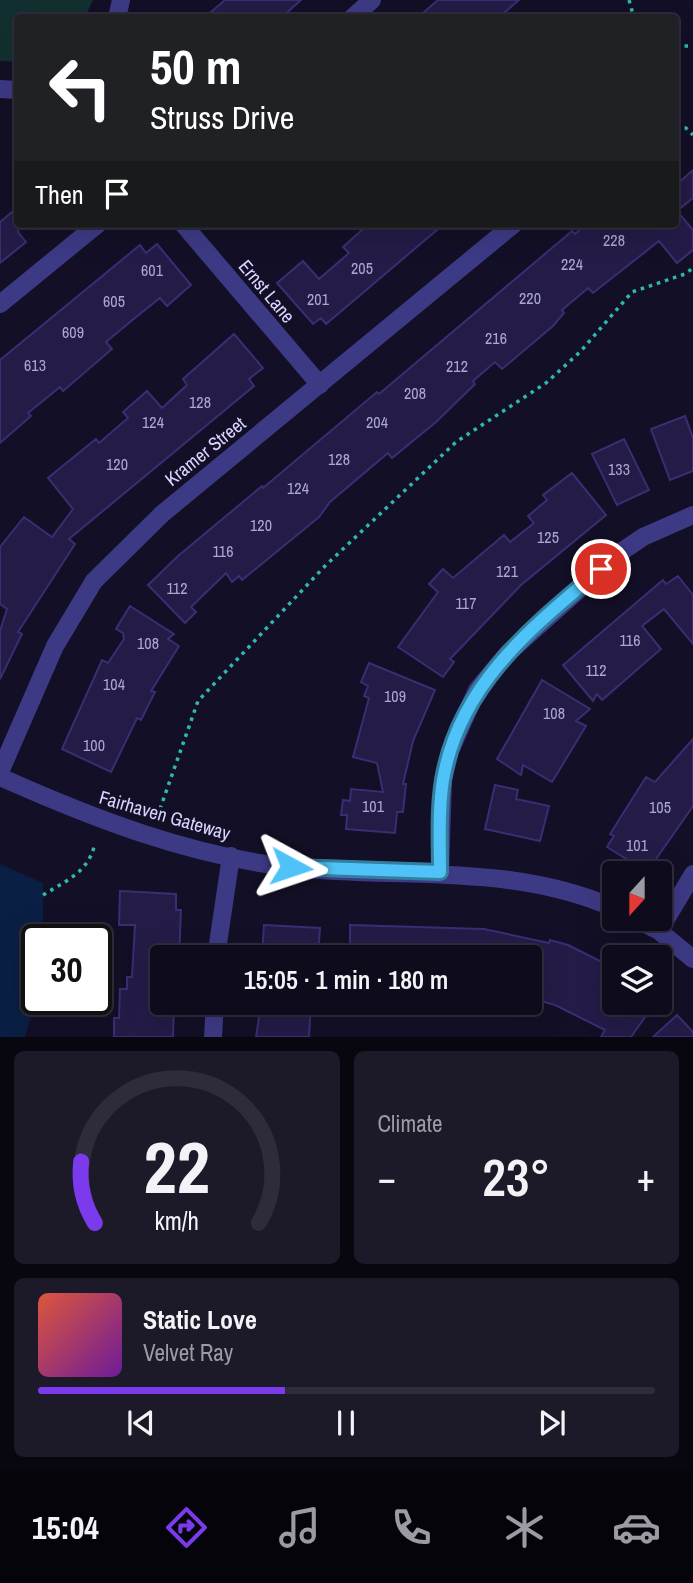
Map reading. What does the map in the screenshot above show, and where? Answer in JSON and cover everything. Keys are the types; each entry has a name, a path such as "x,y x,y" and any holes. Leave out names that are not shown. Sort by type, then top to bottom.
{"street":[{"path":"356,14 372,0"},
{"path":"0,304 93,228"},
{"name":"Ernst Lane","path":"186,228 320,385"},
{"name":"Kramer Street","path":"0,774 55,646 94,581 162,514 508,228"},
{"path":"440,872 443,780 450,751 477,690 508,653 621,552 643,537 693,514"},
{"name":"Fairhaven Gateway","path":"0,774 121,828 231,856 330,871 440,872 543,884 585,895 602,903"},
{"path":"218,945 231,856"},
{"path":"672,909 693,874"},
{"path":"659,931 693,959"},
{"path":"213,1037 214,1015"}],"path":[{"path":"160,809 198,701 325,566 456,442 546,383 580,352 632,292 685,274 693,268"},
{"path":"43,895 80,872 90,861 94,847"}],"green space":[{"path":"0,0 93,0 86,14 14,14 14,62 0,61"}],"water":[{"path":"0,864 43,883 43,924 21,924 21,1015 31,1015 25,1037 0,1037"}],"building":[{"path":"225,0 301,0 285,14 209,14"},
{"path":"438,0 519,0 503,14 422,14"},
{"path":"693,170 693,198 679,209 679,182"},
{"path":"14,210 14,228 18,228 26,242 0,263 0,222"},
{"path":"679,213 693,230 693,250 677,263 659,241 593,293 588,288 562,310 564,313 553,326 502,369 495,362 473,381 475,384 436,422 392,458 388,453 330,502 319,517 242,580 239,576 232,582 226,573 191,607 196,612 185,623 148,585 178,556 377,392 379,394 572,231 575,234 582,228 679,228"},
{"path":"360,228 439,228 326,324 321,318 313,324 277,283 303,261 319,279 349,253 343,247 362,230"},
{"path":"157,244 191,285 167,306 160,298 130,322 106,342 112,349 63,391 60,387 28,413 31,416 0,443 0,360 140,245 146,253"},
{"path":"234,334 263,368 249,379 254,386 69,539 75,544 18,632 22,634 0,679 0,631 7,609 0,604 0,547 24,517 52,537 73,509 48,478 96,439 99,443 128,418 123,412 147,391 162,408 187,385 183,379"},
{"path":"685,416 693,438 693,471 670,480 651,429"},
{"path":"624,439 649,490 617,505 592,454"},
{"path":"572,473 606,515 521,585 450,659 454,662 443,677 398,647 438,592 429,584 443,569 453,578 504,535 510,542 534,523 528,516 547,500 543,495"},
{"path":"678,576 693,595 693,644 664,609 642,626 661,649 602,700 597,694 593,701 563,665 663,580 666,584"},
{"path":"130,606 174,634 168,639 179,646 151,691 155,692 141,720 137,718 111,772 62,749 102,660 108,663 124,639 123,633 116,629"},
{"path":"369,663 435,690 413,741 403,784 406,784 403,812 397,812 395,833 346,829 347,815 341,815 343,800 350,801 351,789 383,792 377,763 353,757 369,698 364,696 368,686 361,682"},
{"path":"542,680 590,709 576,721 586,726 552,782 523,765 521,775 497,759"},
{"path":"693,739 693,806 655,861 629,861 607,847 614,836 610,834 646,777 655,782"},
{"path":"495,785 518,790 516,799 549,806 540,841 485,829"},
{"path":"120,891 176,894 176,910 181,910 180,945 150,945 150,1015 174,1015 173,1037 114,1037 114,1018 119,1018 120,989 127,989 127,977 132,977 135,925 119,925"},
{"path":"264,925 320,928 319,945 263,945"},
{"path":"350,925 484,929 549,943 550,940 568,945 602,962 602,1015 647,1015 631,1037 601,1037 605,1030 542,1001 542,945 350,945"},
{"path":"259,1015 310,1015 309,1037 256,1037"},
{"path":"677,1015 693,1032 693,1037 653,1037"}],"route":[{"path":"291,867 330,871 440,872 440,805 443,780 450,751 477,690 508,653 601,569"}]}
